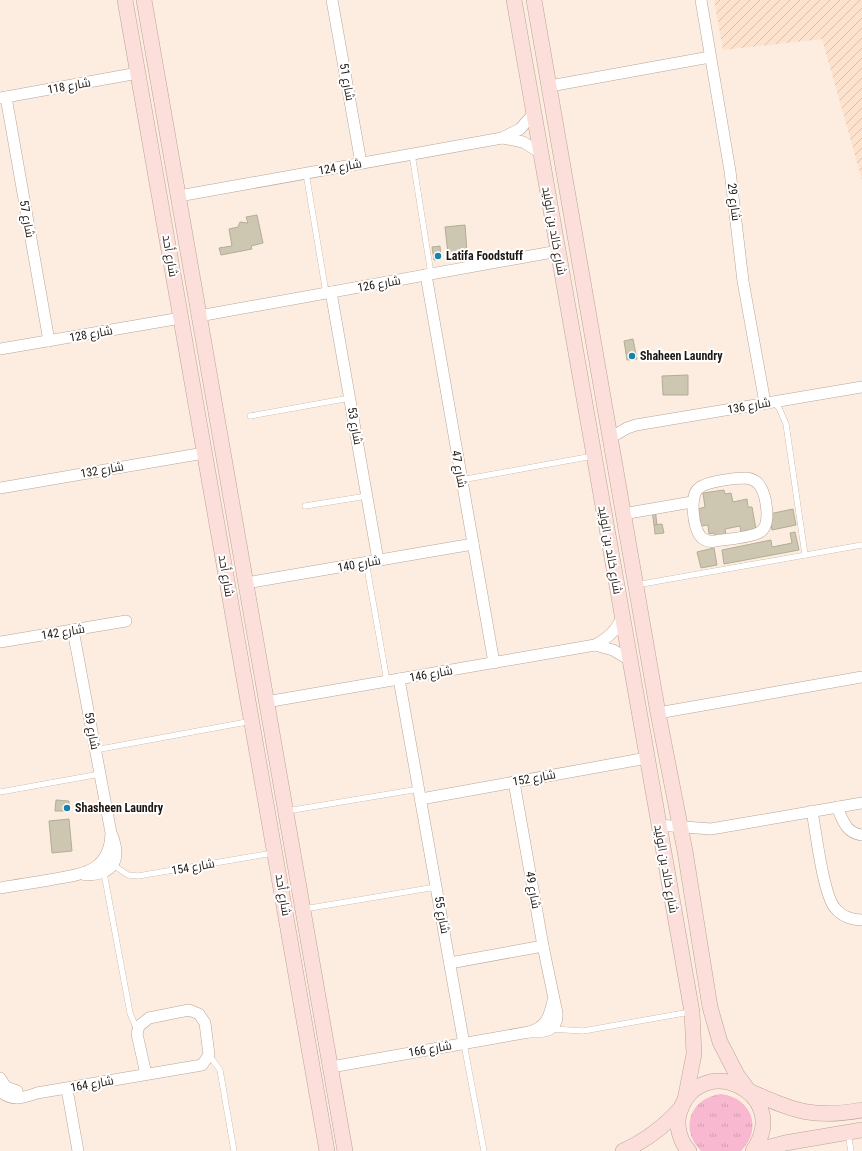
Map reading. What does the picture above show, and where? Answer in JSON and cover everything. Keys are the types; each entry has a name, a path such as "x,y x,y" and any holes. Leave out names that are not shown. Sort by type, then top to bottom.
{"main road":[{"name":"شارع أحد","path":"125,0 328,1151"},
{"name":"شارع أحد","path":"144,0 345,1151"},
{"name":"شارع خالد بن الوليد","path":"514,0 692,1012 694,1054 678,1128 681,1139 689,1151"},
{"name":"شارع خالد بن الوليد","path":"534,0 623,514 658,713 680,826 714,1025 728,1059 760,1106 764,1122 759,1143 754,1151"},
{"path":"132,39 150,36"},
{"path":"184,335 190,328 199,329 202,332"},
{"path":"578,367 585,371 589,371 593,370 597,363"},
{"path":"583,394 592,386 602,391"},
{"path":"238,639 241,642 250,641 254,634"},
{"path":"276,859 295,861"},
{"path":"623,1151 656,1133 695,1090 707,1083 721,1080 735,1083 786,1108 807,1113 829,1115 862,1110"},
{"path":"323,1126 331,1130 335,1129 341,1123"},
{"path":"754,1151 785,1143 855,1131"}],"street":[{"name":"شارع 51","path":"332,0 361,163"},
{"name":"شارع 29","path":"700,0 731,178 743,282 769,403"},
{"path":"550,86 710,57"},
{"name":"شارع 118","path":"3,98 138,73"},
{"name":"شارع 57","path":"3,98 49,341"},
{"name":"شارع 124","path":"179,196 502,138 520,129 534,113"},
{"name":"شارع 124","path":"502,138 523,142 541,153"},
{"name":"شارع 126","path":"199,316 558,251"},
{"name":"شارع 47","path":"428,275 461,480 494,663"},
{"name":"شارع 53","path":"329,293 350,398 378,560"},
{"name":"شارع 128","path":"0,350 181,318"},
{"name":"شارع 136","path":"610,438 627,428 636,425 862,387"},
{"name":"شارع 136","path":"607,420 636,425"},
{"name":"شارع 132","path":"0,488 204,453"},
{"path":"742,478 752,479 757,482 762,491 767,516 766,525 764,529 756,533 710,542 702,538 699,534 692,502 696,491 705,484 742,478"},
{"path":"623,514 692,502"},
{"name":"شارع 140","path":"246,584 473,544"},
{"name":"شارع 146","path":"266,702 595,645 612,634 622,617"},
{"name":"شارع 142","path":"0,642 126,621"},
{"name":"شارع 59","path":"73,630 110,833 116,849 117,855 113,865"},
{"name":"شارع 146","path":"595,645 613,650 630,660"},
{"path":"658,713 862,677"},
{"name":"شارع 55","path":"399,679 464,1044"},
{"name":"شارع 152","path":"420,794 514,782 647,758"},
{"name":"شارع 49","path":"514,782 553,999"},
{"path":"658,825 711,829 862,803"},
{"path":"836,807 848,830 853,834 862,835"},
{"path":"812,811 829,909 837,919 850,923 862,920"},
{"name":"شارع 59","path":"76,875 88,872 99,864 108,850 110,833"},
{"path":"0,888 76,875 98,875 104,873 113,865"},
{"path":"450,963 543,946"},
{"path":"552,1029 558,1017 553,999"},
{"name":"شارع 166","path":"529,1032 541,1027 546,1022 553,999"},
{"path":"142,1052 143,1035 147,1027 154,1022 169,1016"},
{"path":"146,1074 142,1052 137,1039 137,1030 145,1020 169,1016 192,1017 199,1023 206,1034 209,1055 202,1065 177,1070"},
{"name":"شارع 166","path":"331,1066 529,1032 543,1032 552,1029"},
{"path":"177,1070 194,1063 203,1053 206,1034"},
{"name":"شارع 164","path":"37,1093 177,1070"},
{"path":"0,1078 6,1087 12,1090 37,1093"},
{"path":"67,1089 78,1151"},
{"path":"1,1094 22,1099 37,1093"}],"lane":[{"path":"412,154 428,275"},
{"path":"306,173 329,293"},
{"path":"250,416 350,398"},
{"path":"769,403 779,408 786,424 805,555"},
{"path":"461,480 593,456"},
{"path":"306,506 367,496"},
{"path":"636,585 862,545"},
{"path":"366,562 387,681"},
{"path":"95,750 252,721"},
{"path":"0,792 100,774"},
{"path":"286,811 420,794"},
{"name":"شارع 154","path":"113,865 128,875 138,876 276,859"},
{"path":"104,873 130,1013 137,1030"},
{"path":"304,910 436,887"},
{"path":"552,1029 583,1031 692,1012"},
{"name":"شارع 55","path":"464,1044 484,1151"},
{"path":"209,1055 220,1070 234,1151"},
{"path":"851,1151 855,1131"}],"shaded area":[{"path":"714,0 862,0 862,180 822,39 723,50"}],"green space":[{"path":"721,1094 732,1097 747,1108 753,1124 752,1133 748,1142 741,1151 701,1151 694,1142 690,1133 689,1124 691,1116 695,1108 702,1102 710,1097"}],"building":[{"path":"257,215 263,243 251,246 252,249 221,255 219,248 232,246 229,229 238,227 240,222 248,223 246,217"},
{"path":"465,225 467,252 448,254 445,227"},
{"path":"440,246 441,259 434,260 432,247"},
{"path":"633,339 637,359 627,360 624,341"},
{"path":"688,375 688,395 663,395 662,376"},
{"path":"724,490 725,494 731,493 733,502 747,499 748,507 752,507 756,529 741,532 740,526 725,529 726,535 715,537 714,533 709,534 708,525 701,526 698,509 705,507 703,493"},
{"path":"655,509 657,524 654,525 652,510"},
{"path":"793,509 796,525 772,530 769,514"},
{"path":"662,524 664,533 655,534 654,525"},
{"path":"795,532 799,550 724,564 722,550 771,540 772,547 792,543 790,533"},
{"path":"714,548 717,565 701,568 697,552"},
{"path":"56,800 69,801 69,811 55,811"},
{"path":"69,819 72,851 52,853 49,821"}],"place":[{"name":"Latifa Foodstuff","path":"438,256"},
{"name":"Shaheen Laundry","path":"632,356"},
{"name":"Shasheen Laundry","path":"67,808"}]}
